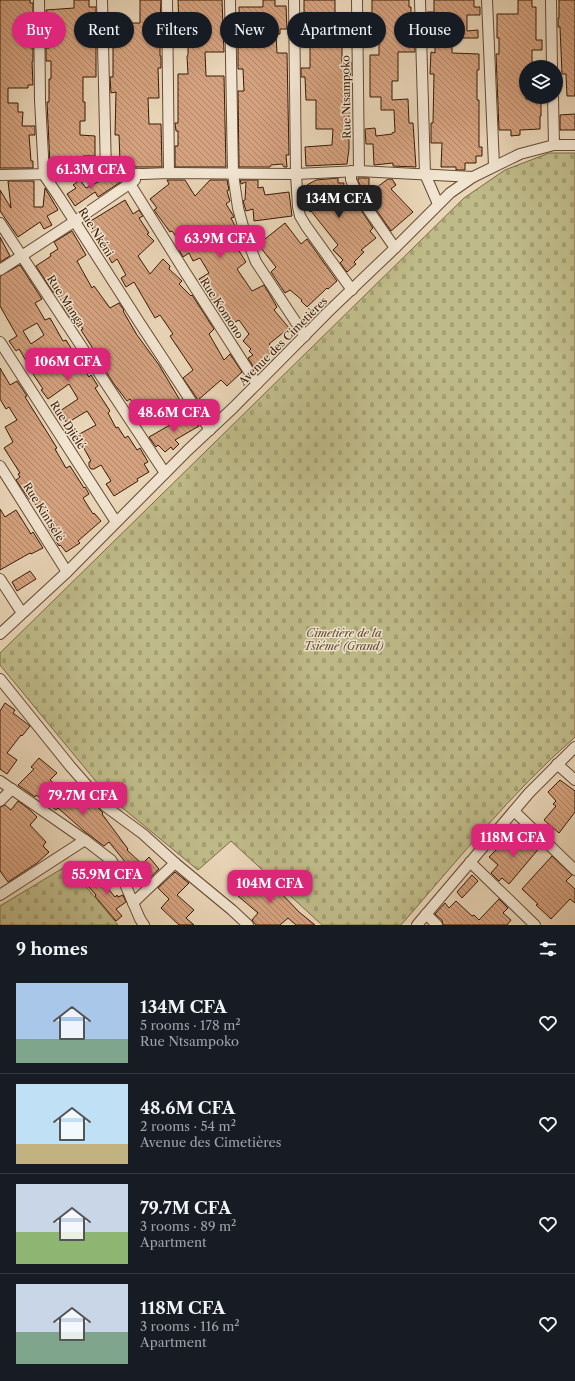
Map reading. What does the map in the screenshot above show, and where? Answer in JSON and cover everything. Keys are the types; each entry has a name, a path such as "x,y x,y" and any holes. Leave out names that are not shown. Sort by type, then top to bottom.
{"street":[{"path":"39,0 40,100 44,175"},
{"path":"102,0 106,173"},
{"path":"167,0 169,173"},
{"path":"230,0 233,174 240,215 246,237 256,262 305,336"},
{"path":"294,0 296,174 298,207 300,216 306,226 352,290"},
{"name":"Rue Ntsampoko","path":"357,0 355,171 351,180 358,195 395,248"},
{"path":"420,0 424,174 438,204"},
{"path":"487,0 494,166"},
{"path":"551,0 552,60"},
{"path":"553,104 554,145"},
{"name":"Avenue des Cimetières","path":"0,634 67,572 188,450 257,384 450,193 474,177 520,154 554,145 575,145"},
{"path":"0,175 106,173 296,174 355,171 474,177"},
{"path":"0,270 143,174"},
{"name":"Rue Nkéni","path":"44,175 210,430"},
{"name":"Rue Komono","path":"130,184 257,384"},
{"name":"Rue Manga","path":"0,223 165,473"},
{"name":"Rue Djiélé","path":"0,342 116,522"},
{"name":"Rue Kintsélé","path":"0,466 67,572"},
{"path":"0,579 22,613"},
{"path":"0,679 87,787 105,806 143,834 248,925"},
{"path":"417,925 514,811 575,747"},
{"path":"558,764 575,780"},
{"path":"0,782 85,840 108,858 115,865 122,877 144,925"},
{"path":"0,801 12,790"},
{"path":"514,811 575,870"},
{"path":"0,894 85,840"},
{"path":"470,862 535,925"},
{"path":"133,903 175,863"},
{"path":"426,914 437,925"}],"green space":[{"name":"Cimetière de la Tsiémé (Grand)","path":"549,153 575,153 575,737 507,804 401,925 322,925 231,841 198,870 108,796 0,665 0,653 464,198 505,170"},
{"path":"68,865 118,925 0,925 0,906"}],"building":[{"path":"0,0 30,0 30,3 33,3 33,12 12,12 12,48 33,48 33,85 28,85 28,88 8,88 8,103 18,103 18,112 23,112 22,126 35,126 35,135 29,135 33,168 0,168"},
{"path":"74,0 89,0 89,7 96,7 96,12 74,12 74,48 96,48 96,77 83,77 85,121 80,121 80,135 95,136 95,156 83,156 83,167 74,167 74,165 50,165 47,102 49,102 51,61 46,61 46,48 66,48 66,12 46,12 46,10 74,8"},
{"path":"140,0 161,0 160,12 142,12 142,48 160,48 161,68 158,68 159,98 148,98 149,124 161,124 162,167 124,167 120,161 119,135 115,135 116,92 111,93 110,77 113,77 113,48 134,48 134,23 140,23"},
{"path":"178,0 222,0 222,12 220,12 220,48 224,48 224,52 205,52 206,76 224,76 226,167 175,167 175,146 178,146 178,131 176,131 175,123 178,123 178,74 188,74 188,48 212,48 212,12 178,12"},
{"path":"263,0 275,0 275,6 286,6 287,29 280,29 279,34 279,12 239,12 239,7 263,7"},
{"path":"304,0 335,0 335,12 304,12"},
{"path":"372,0 409,0 411,12 394,12 394,48 415,48 415,52 398,52 398,81 392,81 392,100 408,99 409,123 413,123 416,167 393,166 393,163 374,165 373,144 366,144 365,129 375,128 376,136 392,134 395,132 394,110 381,110 381,97 370,97 370,55 379,55 379,48 386,48 386,12 372,12"},
{"path":"434,0 474,0 474,7 480,7 480,15 467,15 467,31 478,30 478,38 465,38 465,12 434,12"},
{"path":"518,0 532,0 532,7 536,7 536,40 542,40 542,50 532,50 532,60 519,60 519,104 541,104 541,116 540,129 520,130 520,135 511,136 511,130 499,130 496,54 499,54 497,14 518,14"},
{"path":"559,0 575,0 575,96 567,96 566,74 563,74 563,60 561,60 560,27 558,27"},
{"path":"238,48 277,48 277,53 287,53 289,155 286,155 287,167 284,167 282,164 271,165 270,167 239,167 238,91 244,91 243,69 238,69"},
{"path":"310,48 342,48 342,62 351,62 349,149 347,164 306,166 305,147 332,145 333,129 316,129 316,100 306,100 305,77 301,77 301,68 310,68"},
{"path":"435,48 452,48 452,53 479,54 479,70 477,70 477,100 479,100 479,147 482,147 482,156 476,156 476,163 465,163 465,170 456,170 456,167 441,167 442,143 431,143 434,74 430,74 431,52 435,53"},
{"path":"575,114 575,130 560,130 560,115"},
{"path":"338,178 338,183 344,183 341,205 352,197 373,228 370,231 376,238 361,250 364,252 354,262 356,264 347,272 340,263 343,260 333,250 338,245 311,211 310,212 304,202 303,190 308,187 307,185 316,180"},
{"path":"358,178 369,178 369,193 388,179 392,179 396,185 391,189 413,212 391,231 364,192"},
{"path":"80,180 86,188 102,180 122,181 98,197 95,192 75,206 67,194 76,188 73,185"},
{"path":"167,180 185,180 195,196 210,180 227,180 229,190 227,191 230,201 226,204 234,217 231,218 237,230 229,235 246,262 237,269 252,291 264,285 277,307 274,310 289,328 269,344 274,349 255,369 248,358 253,355 249,351 251,349 243,341 249,334 239,320 233,323 231,320 226,322 199,279 209,273 200,258 193,261 189,253 183,257 179,250 183,246 172,231 170,232 154,210 157,208 150,199 169,184"},
{"path":"240,180 258,180 258,188 263,187 265,195 289,192 292,216 254,221 253,209 246,211 243,201 245,200 246,182 241,184"},
{"path":"8,181 34,181 34,207 43,207 45,188 58,210 47,216 52,225 44,229 40,222 18,237 0,211 0,190 11,208"},
{"path":"125,200 133,214 139,210 143,216 139,218 149,233 147,234 154,241 138,256 150,274 163,259 170,266 169,269 182,281 179,284 191,296 192,295 214,329 209,334 224,360 230,354 242,372 227,386 221,380 198,400 183,378 193,370 170,336 173,334 160,315 155,318 134,282 126,287 121,278 126,275 117,259 112,263 89,222"},
{"path":"285,223 301,244 307,239 337,281 328,289 327,288 307,307 301,301 302,300 290,290 285,293 271,272 276,267 257,243 263,238 265,239"},
{"path":"72,231 86,255 77,261 92,288 94,286 110,308 119,303 137,335 159,365 181,402 151,421 149,417 145,420 130,399 127,401 114,384 96,356 97,355 81,330 83,329 74,315 70,317 62,306 64,305 56,292 53,292 36,266 51,256 50,254 58,249 54,242"},
{"path":"0,237 10,256 0,262"},
{"path":"20,265 42,299 35,303 45,320 50,318 63,341 66,340 89,377 91,375 98,386 95,388 110,411 108,413 116,428 118,427 125,438 128,436 137,450 140,448 148,462 144,464 149,472 137,479 138,481 114,496 106,484 111,481 101,465 91,469 89,462 91,461 81,443 78,444 74,437 96,425 87,411 67,423 64,419 62,420 57,413 78,399 69,384 48,399 41,390 43,389 27,365 28,364 19,349 16,351 9,341 17,336 0,306 0,276","holes":["37,323 44,335 31,344 23,331"]},
{"path":"0,368 10,385 17,381 27,396 25,397 57,448 55,449 66,468 70,466 89,494 83,498 93,514 94,513 101,521 78,541 80,543 66,552 60,545 59,546 46,524 48,522 38,506 37,507 31,498 29,499 16,480 20,477 18,474 20,473 4,448 13,442 5,427 17,420 9,407 6,409 0,399"},
{"path":"189,414 190,417 193,415 199,426 175,440 179,444 173,450 171,447 165,452 158,445 156,447 149,437"},
{"path":"0,509 5,517 16,510 31,534 33,532 43,548 31,554 30,553 0,570"},
{"path":"30,571 36,579 17,591 12,582"},
{"path":"5,703 15,710 13,713 30,726 7,753 17,760 7,774 0,769 0,711"},
{"path":"39,758 57,773 50,780 68,795 66,797 77,806 88,797 103,813 102,814 128,849 127,850 142,864 149,857 159,869 144,883 109,842 104,846 58,808 56,810 36,795 35,797 18,785 34,769 31,767"},
{"path":"560,780 575,791 575,812 559,833 544,820 556,806 553,804 556,801 548,792"},
{"path":"18,801 37,817 30,825 46,842 43,846 49,852 37,863 8,882 0,871 0,807 5,805 11,810"},
{"path":"530,835 541,846 509,884 502,878 499,881 491,873 498,865 489,857 498,848 500,849 509,838 520,847"},
{"path":"552,856 572,875 566,881 575,889 575,903 570,899 551,919 522,889"},
{"path":"104,871 112,880 105,885 115,897 117,895 118,897 123,895 126,902 116,909 122,916 116,921 87,885"},
{"path":"256,871 280,892 299,912 315,925 296,925 288,918 280,925 256,925 252,920 258,913 238,896 246,885 245,884"},
{"path":"175,872 189,883 177,895 194,910 186,918 194,925 179,925 161,908 169,899 158,888"},
{"path":"472,875 478,881 462,898 457,892"},
{"path":"499,899 508,908 503,913 511,920 507,925 443,925 442,920 435,914 445,903 449,908 456,901 472,916 474,915 479,920"}]}
